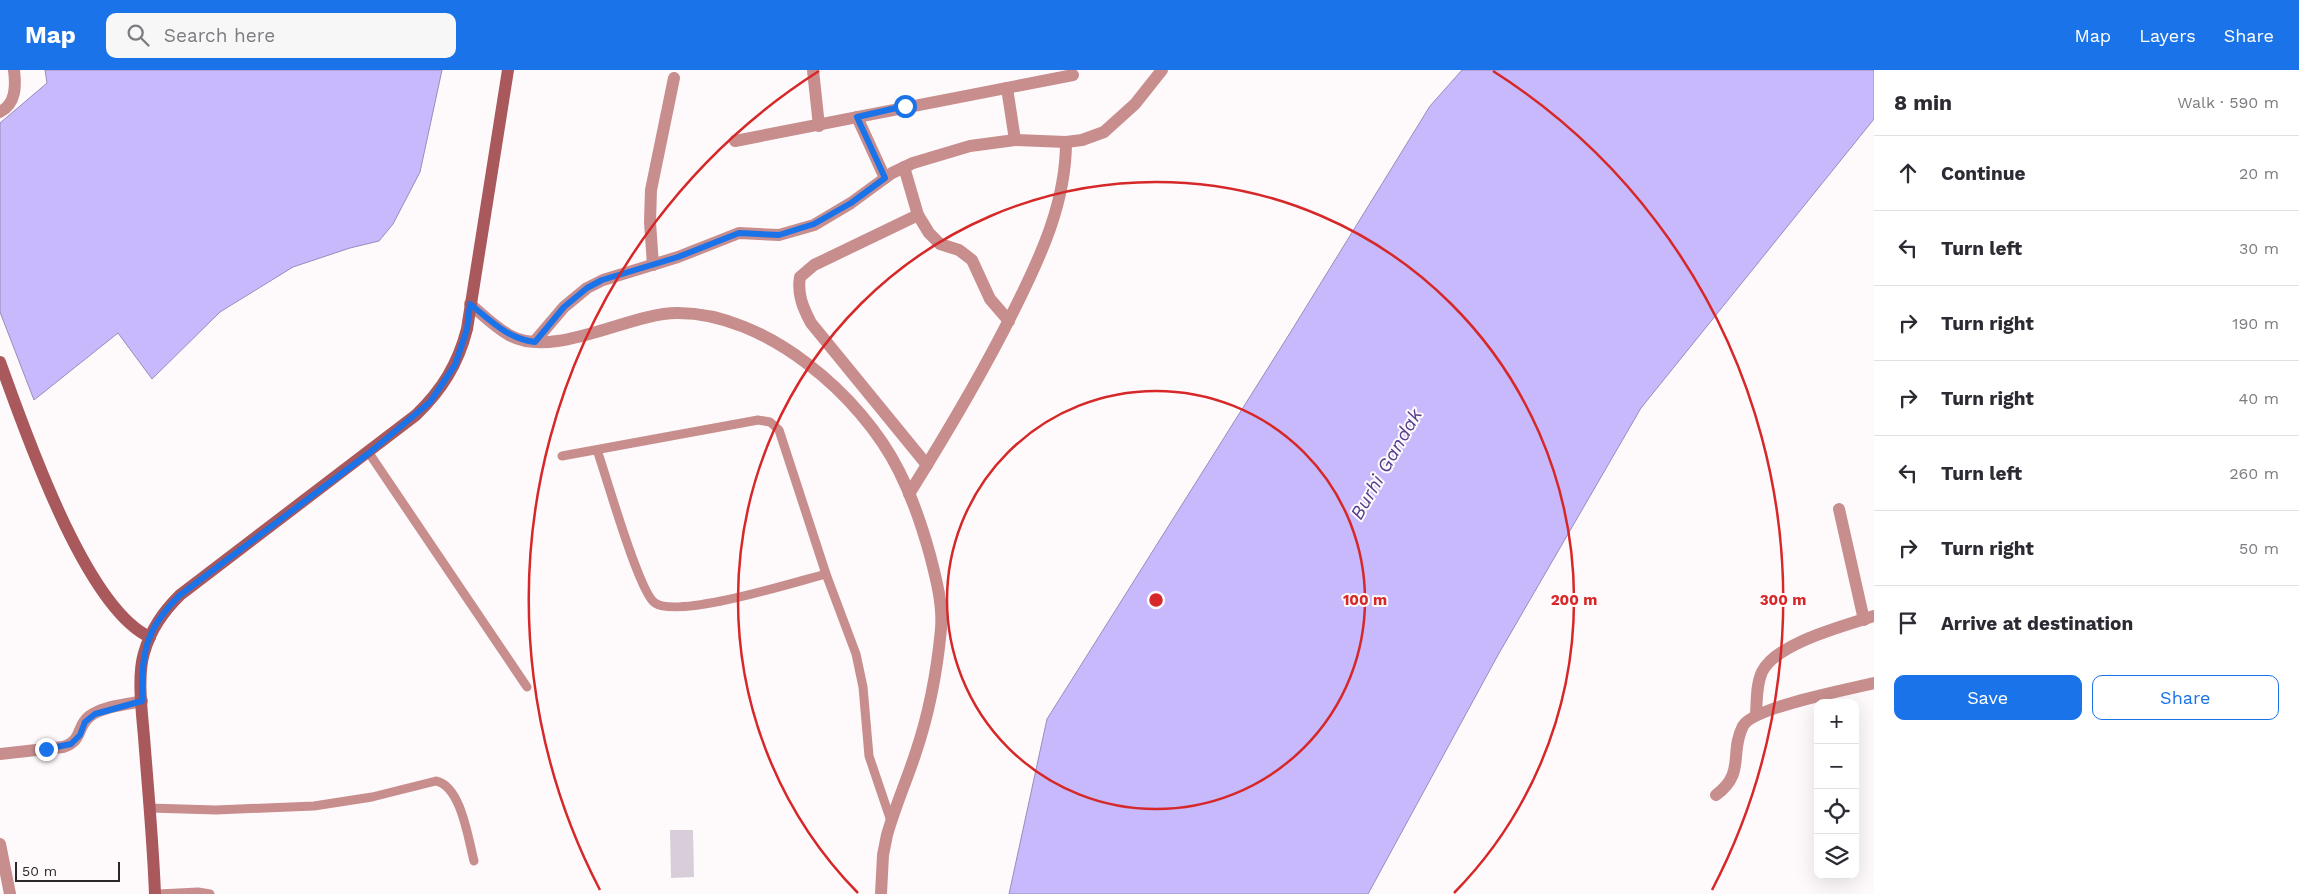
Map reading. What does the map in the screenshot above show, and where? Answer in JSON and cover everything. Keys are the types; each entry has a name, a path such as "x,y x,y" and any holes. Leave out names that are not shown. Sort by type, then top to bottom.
{"street":[{"path":"0,112 11,102 14,93 14,70"},
{"path":"156,894 142,701 143,655 150,637 168,608 180,595 416,416 443,385 455,365 462,347 508,70"},
{"path":"813,70 819,126"},
{"path":"535,342 564,307 587,288 602,280 653,265 739,233 779,235 814,224 851,203 885,178 904,168 940,154 970,146 1015,140 1066,142 1082,140 1104,132 1135,104 1162,70"},
{"path":"735,141 1073,75"},
{"path":"653,265 650,190 674,78"},
{"path":"1007,88 1015,140"},
{"path":"857,117 885,178"},
{"path":"909,494 955,420 1009,321 1041,252 1058,204 1066,164 1066,142"},
{"path":"904,168 918,215 929,233 940,244 959,250 972,260 990,299 1009,321"},
{"path":"918,215 814,265 800,277 798,286 800,297 811,323 927,465"},
{"path":"470,304 510,336 524,341 535,342 570,339 659,314 703,315 750,329 778,343 820,374 839,391 872,428 899,470 924,533 940,599 941,627 927,715 891,821 883,855 882,894"},
{"path":"0,362 58,510 89,571 121,616 137,631 150,637"},
{"path":"1756,714 1758,684 1767,663 1791,647 1869,618 1839,509"},
{"path":"1823,699 1874,683"},
{"path":"0,754 63,747 71,744 80,735 89,717 102,711 142,701"},
{"path":"1716,795 1727,787 1733,778 1742,727 1748,719 1756,714 1814,701"},
{"path":"0,844 10,894"}],"lane":[{"path":"562,456 758,420 770,422 782,436 826,574 860,669 869,756 891,821"},
{"path":"597,450 640,579 653,602 662,607 678,608 744,596 826,574"},
{"path":"369,453 526,687"},
{"path":"149,808 216,810 314,806 372,797 436,781 443,783 454,794 474,861"},
{"path":"156,894 198,892 210,894"}],"water":[{"path":"45,70 442,70 420,172 393,224 379,241 350,248 293,267 220,312 152,379 118,333 34,400 0,312 0,123 47,83"},
{"name":"Burhi Gandak","path":"1462,70 1874,70 1874,119 1641,408 1498,655 1368,894 1009,894 1047,719 1290,333 1430,106"}],"building":[{"path":"670,830 693,830 694,877 671,878"}],"route":[{"path":"46,749 71,744 80,735 89,717 95,714 142,701 143,655 156,623 180,595 369,453 416,416 430,402 455,365 467,329 470,304 495,326 510,336 524,341 535,342 564,307 587,288 602,280 678,257 739,233 744,232 768,236 779,235 800,230 832,216 885,178 857,117 905,106"}]}
